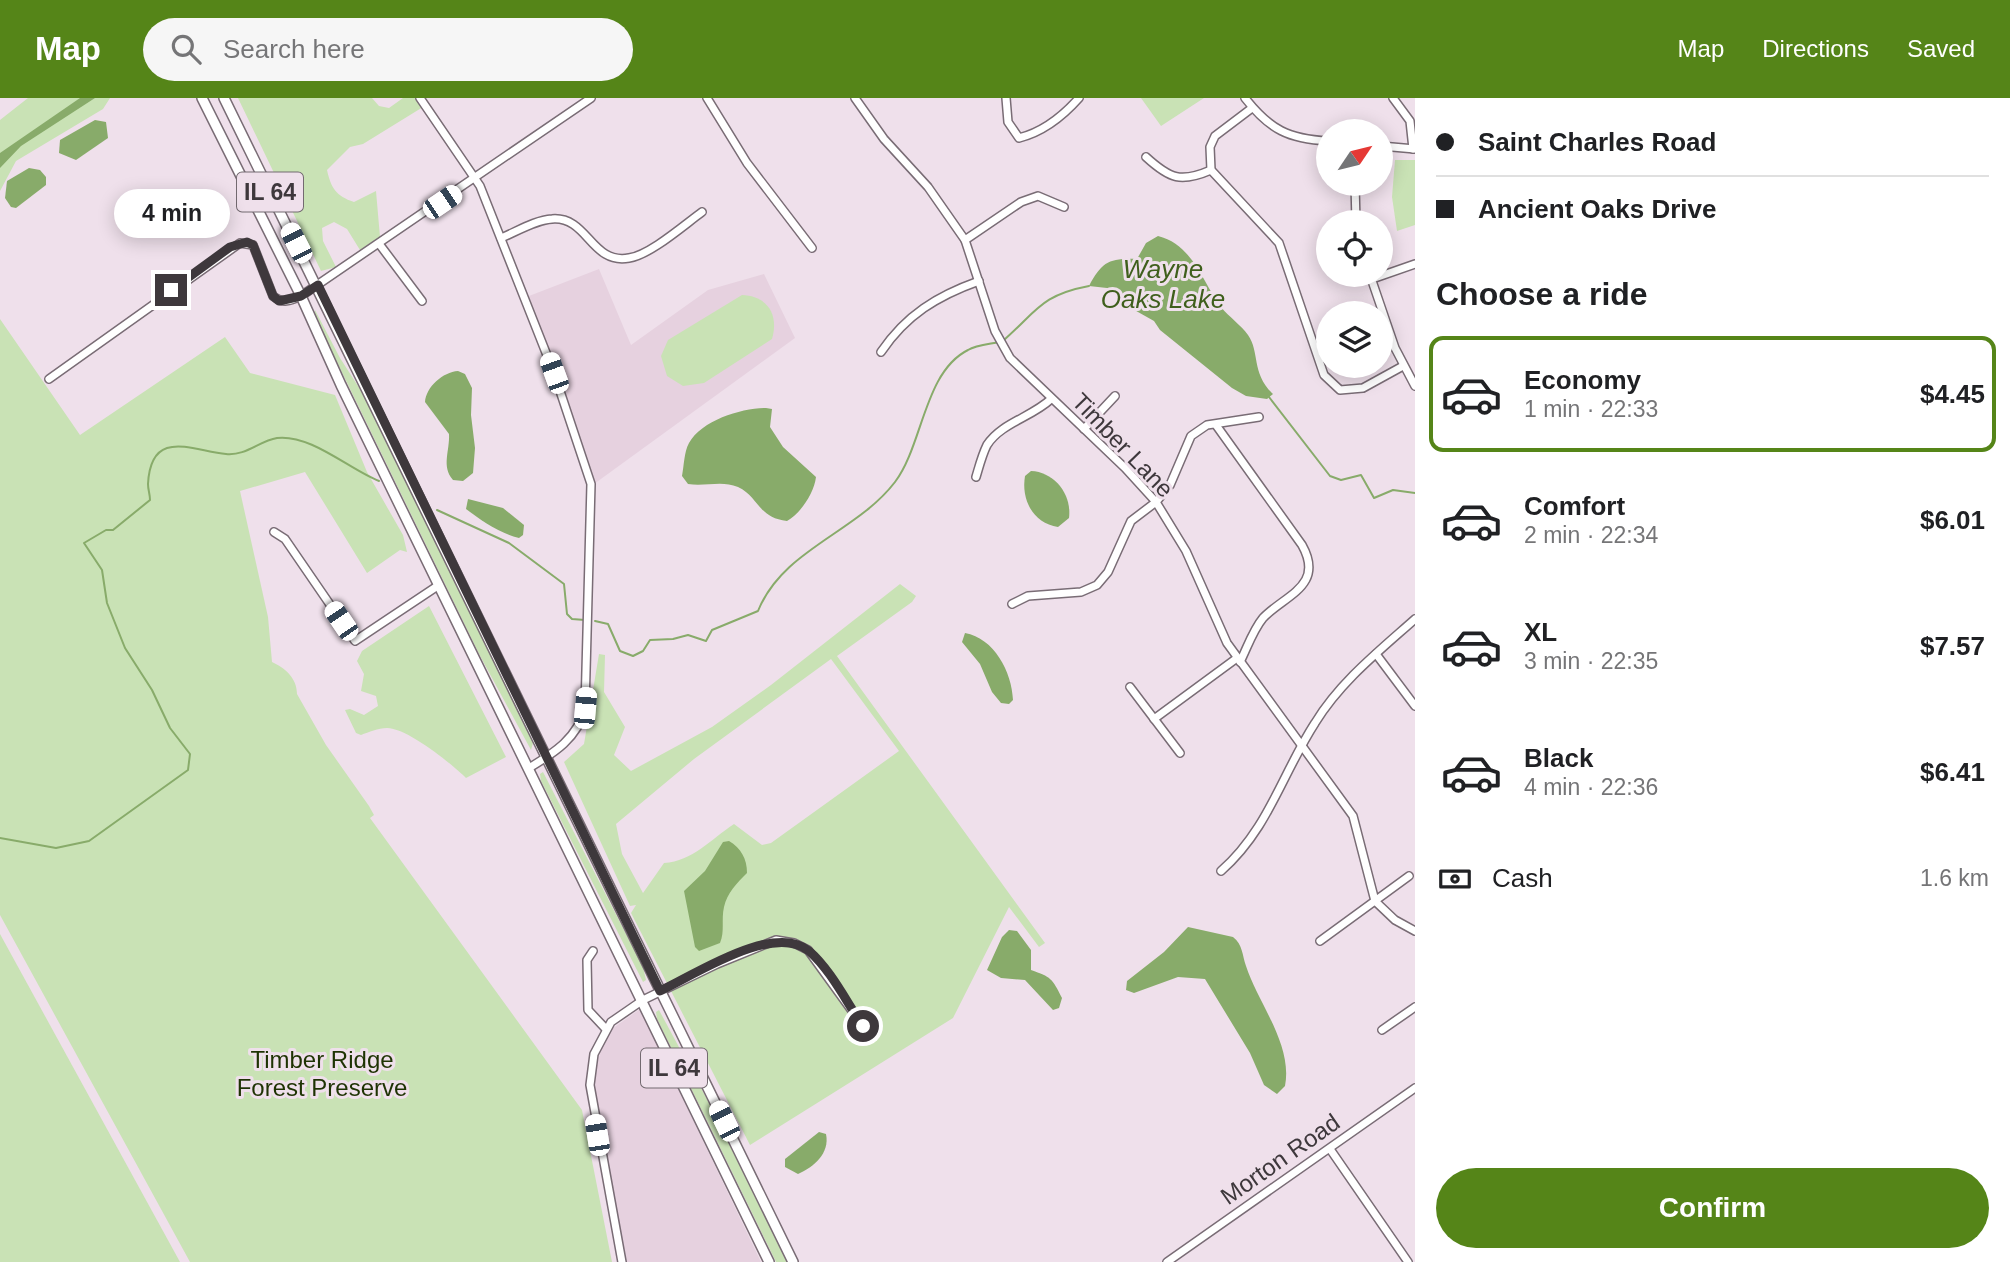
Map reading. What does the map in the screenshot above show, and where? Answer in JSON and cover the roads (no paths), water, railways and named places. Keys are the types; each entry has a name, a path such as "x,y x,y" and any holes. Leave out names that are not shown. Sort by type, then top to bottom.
{"main road":[{"name":"IL 64","path":"202,98 301,296 769,1262"},
{"name":"IL 64","path":"224,98 318,285 793,1262"}],"street":[{"path":"419,98 476,178 562,397 593,493 585,708 578,730 547,758 529,768"},
{"path":"49,379 240,243 253,245 273,296 279,301 288,302 301,296 380,245 592,98"},
{"path":"707,98 747,163 812,248"},
{"path":"1006,98 1009,126 1019,138 1045,127 1079,98"},
{"path":"1245,98 1270,125 1294,139 1316,141"},
{"path":"1393,98 1410,121 1414,149 1393,147"},
{"name":"Timber Lane","path":"857,99 884,139 928,187 965,240 1001,343 1024,374 1125,468 1156,502 1186,551 1223,634 1239,660 1356,821 1368,883 1376,901"},
{"path":"1252,107 1215,136 1210,147 1211,170 1279,243 1327,379 1339,394 1363,388 1403,366"},
{"path":"1146,157 1178,178 1192,178 1211,170"},
{"path":"965,240 1029,199 1038,196 1064,207"},
{"path":"501,238 544,220 564,219 579,227 602,254 615,259 626,259 639,255 702,212"},
{"path":"380,245 422,301"},
{"path":"1393,270 1415,264"},
{"path":"881,352 897,330 916,312 946,294 979,281"},
{"path":"1375,287 1403,366 1415,386"},
{"path":"1084,429 1115,396"},
{"path":"976,477 992,438 1035,413 1051,399"},
{"path":"1012,604 1028,596 1080,592 1097,585 1108,572 1130,521 1156,502 1170,485 1191,436 1207,425 1259,418"},
{"path":"1154,719 1239,660 1262,620 1302,586 1309,572 1308,559 1302,545 1216,425"},
{"path":"274,532 285,539 355,642 439,585"},
{"path":"1220,871 1260,827 1301,745 1328,704 1376,654 1415,619"},
{"path":"1376,654 1415,706"},
{"path":"1130,687 1180,753"},
{"path":"1320,941 1409,876"},
{"path":"1376,901 1395,920 1415,931"},
{"path":"622,1262 590,1085 594,1054 605,1028 642,1000 776,940 794,943 818,960 863,1026"},
{"path":"593,951 587,960 589,1010 605,1028"},
{"path":"1382,1030 1415,1007"},
{"name":"Morton Road","path":"1167,1262 1415,1088"},
{"path":"1330,1149 1408,1262"}],"water":[{"path":"80,98 95,98 21,146 0,168 0,153"},
{"path":"95,120 106,122 108,138 76,160 59,153 60,140"},
{"path":"29,168 40,170 46,177 46,185 16,208 11,207 5,198 7,181"},
{"name":"Wayne Oaks Lake","path":"1158,236 1170,241 1189,256 1221,307 1248,335 1259,371 1273,394 1267,399 1246,396 1232,388 1160,330 1154,321 1122,303 1114,292 1107,288 1089,286 1107,263 1120,259 1137,259 1146,243"},
{"path":"458,371 465,374 472,388 471,415 475,448 473,473 463,481 453,480 449,475 449,434 425,402 428,391 436,381"},
{"path":"772,409 770,427 783,447 816,477 806,502 787,521 764,512 738,487 725,484 688,484 682,476 687,447 703,428 735,413"},
{"path":"1031,471 1040,472 1054,480 1065,493 1069,518 1058,527 1042,521 1027,502 1025,476"},
{"path":"468,499 503,508 524,525 523,535 519,538 512,536 485,522 466,509"},
{"path":"965,633 985,642 1000,658 1012,689 1013,700 1009,704 1001,703 992,692 980,664 962,642"},
{"path":"729,841 742,854 747,873 725,902 720,943 699,951 695,947 684,891 705,871 723,842"},
{"path":"1188,927 1233,937 1239,943 1251,980 1273,1024 1284,1055 1285,1086 1277,1094 1264,1085 1250,1053 1205,979 1178,977 1134,993 1126,990 1127,981 1164,952"},
{"path":"1009,930 1017,931 1031,950 1031,970 1047,977 1056,986 1062,998 1059,1008 1053,1010 1025,980 1001,978 987,970 1002,937"},
{"path":"819,1132 826,1134 827,1141 820,1158 798,1174 785,1167 785,1159"}],"waterway":[{"path":"1004,340 1050,299 1089,286"},
{"path":"595,621 608,624 620,651 633,656 643,651 650,640 688,635 706,641 712,630 758,611 769,590 784,572 802,556 861,515 895,482 912,449 933,392 953,360 971,348 999,342"},
{"path":"1269,397 1330,476 1341,480 1361,475 1374,498 1393,490 1415,493"},
{"path":"0,838 56,848 89,841 188,770 190,754 170,728 152,690 125,648 107,603 102,570 84,543 106,530 113,530 150,500 148,484 151,466 157,455 166,448 176,446 233,454 277,438 290,438 317,447 379,481"},
{"path":"437,510 509,543 564,584 567,614 572,619 585,620"}],"park label":[{"name":"Timber Ridge Forest Preserve","path":"322,1073"}]}
